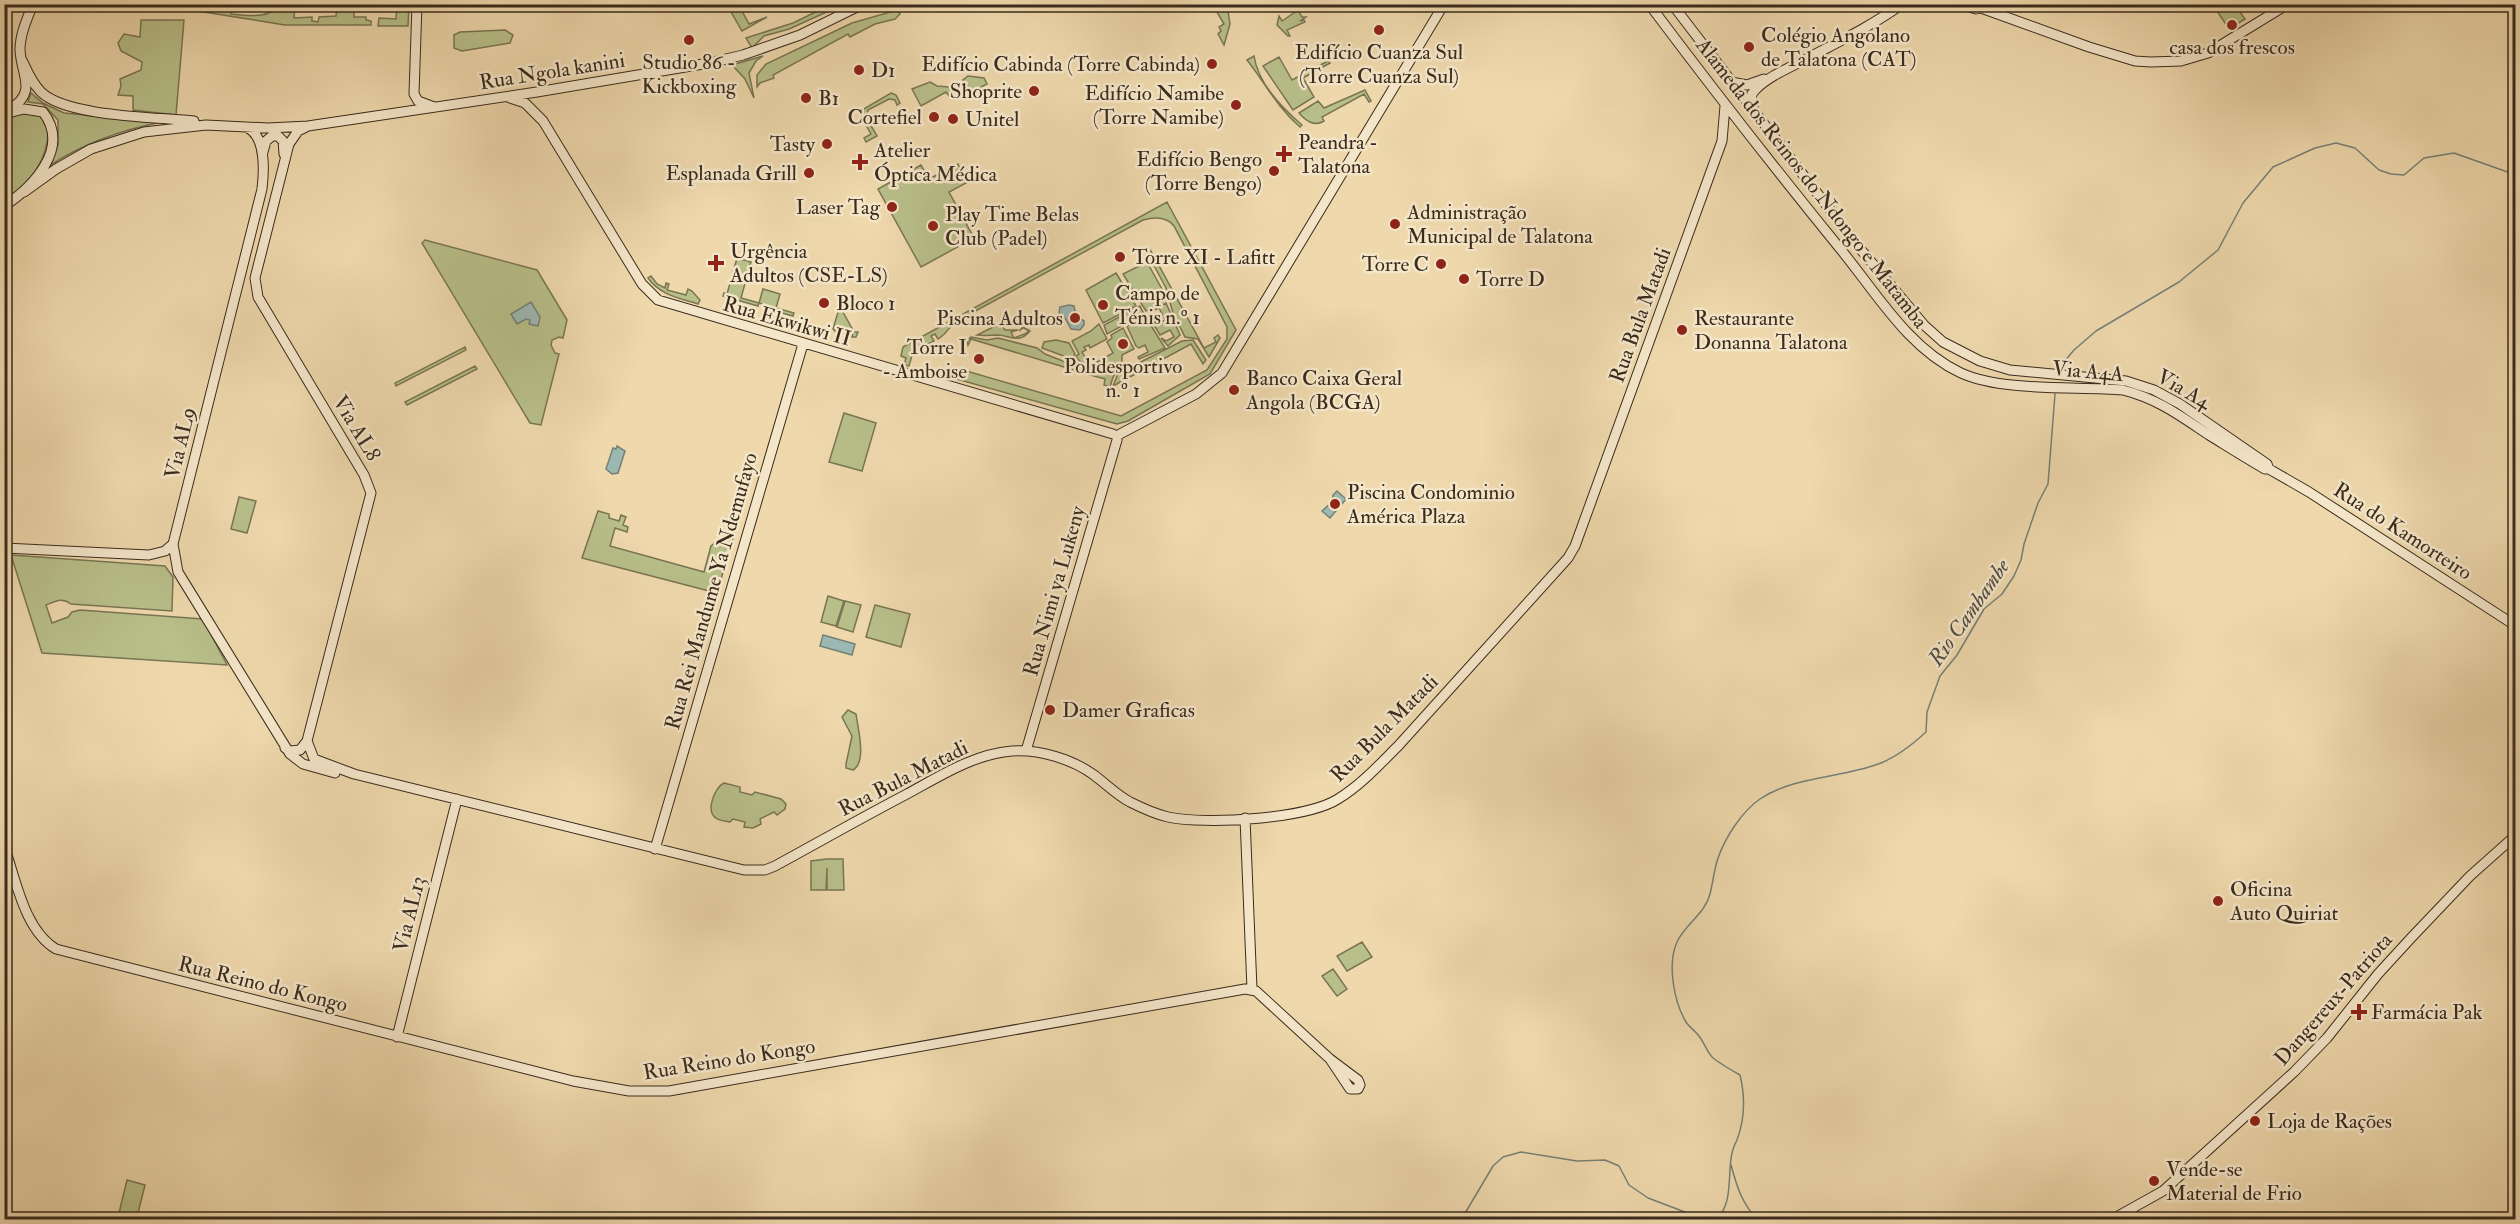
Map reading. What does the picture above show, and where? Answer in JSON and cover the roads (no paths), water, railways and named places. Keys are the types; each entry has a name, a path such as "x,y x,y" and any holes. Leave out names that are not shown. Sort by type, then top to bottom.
{"street":[{"path":"4,114 19,104 24,97 27,82 20,50 23,29 33,4"},
{"path":"417,4 414,94 422,104 440,107"},
{"name":"Rua Ngola kanini","path":"24,192 73,159 121,138 144,132 186,126 308,126 709,63 743,55 800,35 863,4"},
{"path":"1117,436 1196,393 1214,382 1222,373 1444,4"},
{"name":"Alameda dos Reinos do Ndongo e Matamba","path":"1649,4 1725,106 1916,344 1954,369 1975,378 2028,385"},
{"name":"Alameda dos Reinos do Ndongo e Matamba","path":"1672,4 1857,245 1930,332 1943,342 1980,361 2010,370 2031,373"},
{"path":"1888,15 1902,4"},
{"path":"1755,111 1751,101 1754,90 1785,70 1909,4"},
{"path":"1959,4 1987,11"},
{"path":"1970,4 2135,61 2166,62 2181,61 2208,53 2288,4"},
{"path":"1686,54 1693,58 1700,57 1703,44"},
{"name":"Rua Ngola kanini","path":"22,60 42,93 62,105 75,109 241,127"},
{"path":"1730,81 1747,85 1785,70"},
{"path":"543,121 537,102 540,96 548,90"},
{"name":"Rua Ekwikwi II","path":"499,97 513,98 525,103 543,121 642,284 650,294 666,304 1117,436"},
{"name":"Rua Bula Matadi","path":"308,741 314,759 354,774 744,870 765,870 954,769 994,754 1026,751 1071,762 1092,773 1127,800 1168,817 1195,820 1283,816 1313,810 1339,799 1359,784 1399,745 1568,558 1580,537 1722,141 1725,106"},
{"path":"4,114 24,109 43,112 52,129 53,141 46,165 40,174 24,192 4,206"},
{"path":"1722,141 1734,127 1741,125"},
{"path":"239,276 241,283 247,286 252,284 255,278 283,163 292,137 308,126"},
{"name":"Via AL9","path":"241,127 258,137 263,181 173,544 178,572 285,748"},
{"path":"261,159 266,141 272,136 278,136 283,141 283,163"},
{"path":"1790,188 1804,189 1804,176"},
{"path":"254,220 263,214 268,218 270,224"},
{"name":"Via AL8","path":"255,278 258,297 364,475 371,493 308,741"},
{"path":"1916,344 1926,344 1929,341 1930,332"},
{"name":"Rua Rei Mandume Ya Ndemufayo","path":"655,849 803,344"},
{"name":"Via A4","path":"2031,373 2100,383 2142,386 2173,400 2267,464 2269,469"},
{"name":"Via A4A","path":"2028,385 2100,383"},
{"name":"Rua Nimi ya Lukeny","path":"1026,751 1117,436"},
{"name":"Rua do Kamorteiro","path":"2269,469 2516,626"},
{"path":"4,548 149,555 165,551 173,544"},
{"path":"285,748 290,751 300,750 308,741"},
{"name":"Rua Bula Matadi","path":"285,748 303,764 338,774 354,774"},
{"name":"Via AL13","path":"397,1037 457,799"},
{"path":"1245,818 1252,989 1330,1059"},
{"name":"Dangereux-Patriota","path":"2111,1220 2163,1191 2294,1072 2327,1038 2378,974 2411,938 2470,876 2516,835"},
{"name":"Rua Reino do Kongo","path":"4,846 30,921 39,936 56,949 573,1081 629,1091 656,1092 1252,989"}],"water":[{"path":"531,302 540,317 538,326 529,324 530,320 526,319 517,324 511,314"},
{"name":"Piscina Adultos","path":"1074,306 1076,316 1084,321 1080,330 1071,329 1064,316 1059,313 1060,307"},
{"path":"617,446 625,451 618,473 612,474 606,469 613,448 616,449"},
{"name":"Piscina Condominio América Plaza","path":"1337,491 1346,499 1330,518 1322,511 1332,502 1333,495"},
{"path":"823,635 855,644 852,655 820,646"}],"waterway":[{"name":"Rio Cambambe","path":"2063,363 2096,331 2179,282 2218,250 2243,203 2273,167 2315,148 2336,143 2355,148 2379,170 2391,174 2404,175 2424,158 2454,153 2516,175"},
{"name":"Rio Cambambe","path":"1716,1220 1722,1213 1728,1197 1732,1153 1742,1124 1742,1083 1740,1075 1711,1056 1682,1014 1675,994 1672,972 1672,961 1677,942 1704,907 1710,894 1721,850 1735,826 1753,804 1773,791 1803,781 1851,772 1881,763 1905,749 1926,732 1927,712 1940,676 1957,655 1984,609 2002,594 2021,560 2038,503 2048,484 2055,394"},
{"name":"Rio Cambambe","path":"1461,1220 1493,1166 1503,1157 1521,1152 1577,1161 1605,1160 1619,1166 1629,1185 1648,1198 1706,1220"},
{"path":"1731,1165 1741,1195 1758,1220"}],"place":[{"name":"casa dos frescos","path":"2232,25"},
{"name":"Edifício Cuanza Sul (Torre Cuanza Sul)","path":"1379,30"},
{"name":"Studio 86 - Kickboxing","path":"689,40"},
{"name":"Colégio Angolano de Talatona (CAT)","path":"1749,47"},
{"name":"Edifício Cabinda (Torre Cabinda)","path":"1212,64"},
{"name":"D1","path":"859,70"},
{"name":"Shoprite","path":"1034,91"},
{"name":"B1","path":"806,98"},
{"name":"Edifício Namibe (Torre Namibe)","path":"1236,105"},
{"name":"Cortefiel","path":"934,117"},
{"name":"Unitel","path":"953,119"},
{"name":"Tasty","path":"827,144"},
{"name":"Peandra - Talatona","path":"1284,154"},
{"name":"Atelier Óptica Médica","path":"860,162"},
{"name":"Edifício Bengo (Torre Bengo)","path":"1274,171"},
{"name":"Esplanada Grill","path":"809,173"},
{"name":"Laser Tag","path":"892,207"},
{"name":"Administração Municipal de Talatona","path":"1395,224"},
{"name":"Play Time Belas Club (Padel)","path":"933,226"},
{"name":"Torre XI - Lafitt","path":"1120,257"},
{"name":"Urgência Adultos (CSE-LS)","path":"716,263"},
{"name":"Torre C","path":"1441,264"},
{"name":"Torre D","path":"1464,279"},
{"name":"Bloco 1","path":"824,303"},
{"name":"Campo de Ténis n.º 1","path":"1103,305"},
{"name":"Piscina Adultos","path":"1075,318"},
{"name":"Restaurante Donanna Talatona","path":"1682,330"},
{"name":"Polidesportivo n.º 1","path":"1123,344"},
{"name":"Torre I - Amboise","path":"979,359"},
{"name":"Banco Caixa Geral Angola (BCGA)","path":"1234,390"},
{"name":"Piscina Condominio América Plaza","path":"1335,504"},
{"name":"Damer Graficas","path":"1050,710"},
{"name":"Oficina Auto Quiriat","path":"2218,901"},
{"name":"Farmácia Pak","path":"2359,1012"},
{"name":"Loja de Rações","path":"2255,1121"},
{"name":"Vende-se Material de Frio","path":"2154,1181"}]}
